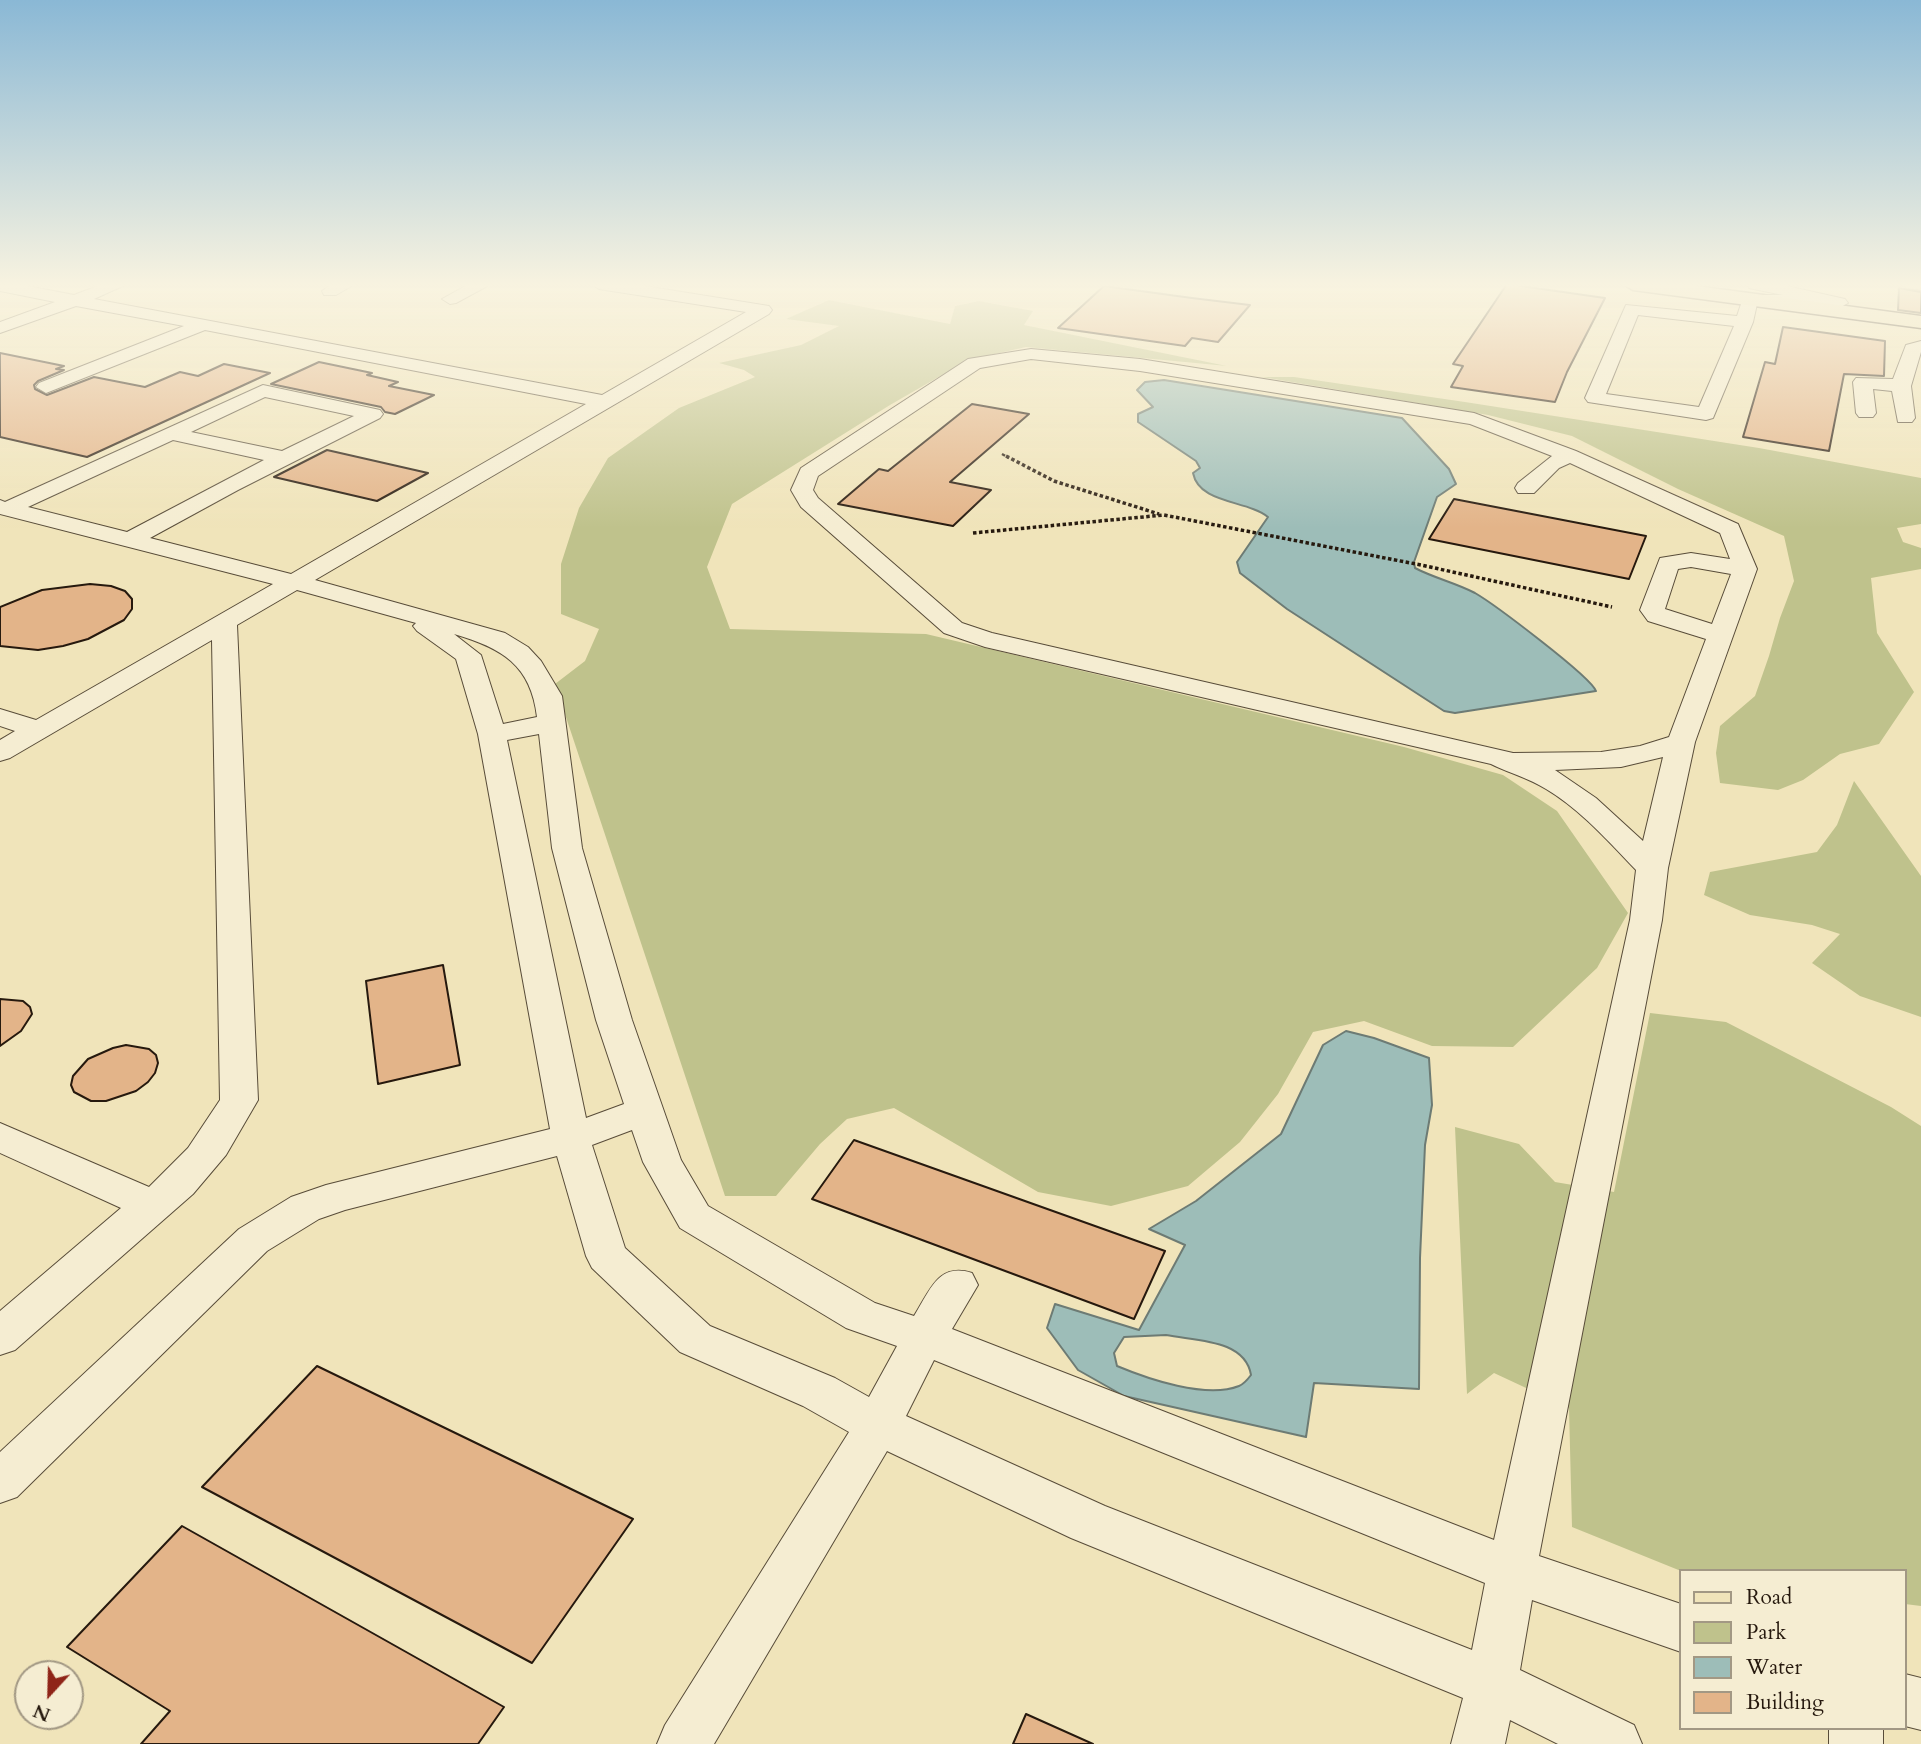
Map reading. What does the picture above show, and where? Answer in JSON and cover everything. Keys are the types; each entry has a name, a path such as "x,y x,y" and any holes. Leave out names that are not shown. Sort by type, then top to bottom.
{"lane":[{"path":"46,387 101,365"},
{"path":"414,365 606,402"},
{"path":"0,752 668,365"},
{"path":"971,365 809,473 802,490 809,502 953,628 985,639 1500,758 1554,762 1601,761 1659,751 1681,743"},
{"path":"1142,365 1474,419 1569,455 1730,529 1745,569 1681,743 1652,868 1646,920 1478,1744"},
{"path":"1609,365 1595,398 1706,414 1726,365"},
{"path":"1905,418 1901,386 1907,365"},
{"path":"1866,413 1863,382 1901,386"},
{"path":"4,508 263,391 373,414 132,539"},
{"path":"170,433 285,458"},
{"path":"1527,488 1552,464 1569,455"},
{"path":"4,508 347,595 495,638 520,653 532,667 548,696 567,848 614,1020 662,1162 694,1217 861,1316 924,1338 1512,1570 1680,1628"},
{"path":"1721,635 1657,616 1652,610 1668,562 1691,560 1745,569"},
{"path":"347,595 423,623 468,655 492,734 571,1138 607,1256 695,1339 819,1392 878,1424 1088,1522 1492,1684 1615,1744"},
{"path":"0,1337 152,1205 169,1194 220,1138 239,1100 224,623"},
{"path":"0,717 39,730"},
{"path":"492,734 551,723"},
{"path":"1500,758 1542,775 1566,791 1600,816 1652,868"},
{"path":"0,1482 253,1240 305,1208 340,1196 571,1138 645,1111"},
{"path":"0,1137 152,1205"},
{"path":"684,1744 878,1424 924,1338 957,1285"}],"path":[{"path":"1002,454 1054,481 1164,515 1421,565 1612,607"},
{"path":"973,533 1164,515"}],"green space":[{"path":"728,365 959,365 732,504 707,567 730,629 926,634 1404,747 1503,775 1557,811 1628,913 1597,968 1513,1047 1432,1046 1364,1021 1313,1032 1278,1094 1240,1142 1188,1186 1111,1206 1038,1192 894,1108 847,1119 820,1144 776,1196 725,1196 555,684 585,661 599,629 561,614 561,564 579,508 608,458 679,408 755,377 744,370"},
{"path":"1262,377 1294,377 1465,402 1759,448 1921,478 1921,524 1897,528 1903,542 1921,548 1921,569 1871,578 1877,633 1914,692 1879,744 1840,754 1803,780 1778,790 1720,783 1716,753 1720,726 1755,696 1794,581 1784,536 1678,489 1572,436 1488,415"},
{"path":"1854,781 1921,876 1921,1017 1860,996 1812,963 1840,934 1812,925 1750,915 1704,895 1710,872 1817,852 1837,825"},
{"path":"1650,1013 1726,1022 1891,1107 1921,1126 1921,1606 1907,1604 1907,1569 1680,1571 1572,1527 1569,1408 1494,1373 1467,1394 1455,1127 1519,1144 1555,1182 1614,1192"}],"water":[{"path":"1164,380 1402,418 1449,469 1456,484 1437,497 1414,562 1415,568 1475,593 1560,656 1596,691 1455,713 1444,711 1287,609 1240,573 1237,562 1268,517 1204,491 1193,473 1200,468 1196,461 1138,422 1138,414 1153,407 1137,390 1145,382"},
{"path":"1346,1031 1429,1058 1432,1105 1425,1145 1420,1258 1419,1389 1314,1383 1306,1437 1124,1396 1078,1370 1047,1328 1055,1304 1139,1330 1185,1245 1149,1229 1196,1201 1281,1134 1323,1045","holes":["1166,1335 1229,1348 1247,1363 1251,1375 1239,1386 1226,1389 1194,1389 1117,1366 1114,1353 1124,1337"]}],"building":[{"path":"0,365 64,366 56,369 64,370 34,385 35,389 47,395 94,377 145,387 180,372 198,376 221,365 270,373 87,457 0,437"},
{"path":"312,365 335,365 398,382 389,386 434,395 395,414 385,412 381,407 271,384"},
{"path":"1460,365 1570,365 1555,402 1451,387 1463,366"},
{"path":"1764,365 1884,365 1884,376 1844,374 1829,451 1743,437"},
{"path":"972,404 1029,414 950,482 991,490 953,526 838,504 879,469 888,471"},
{"path":"327,450 428,473 377,501 274,477"},
{"path":"1454,499 1646,536 1629,579 1429,539"},
{"path":"90,584 111,586 125,591 132,599 132,609 124,620 88,639 63,646 38,650 0,646 0,607 42,590"},
{"path":"443,965 460,1065 378,1084 366,981"},
{"path":"0,999 23,1001 30,1007 32,1014 21,1031 0,1046"},
{"path":"126,1045 149,1049 156,1055 158,1063 148,1082 136,1091 106,1101 91,1101 74,1092 71,1085 73,1076 88,1059"},
{"path":"854,1140 1165,1251 1134,1319 812,1199"},
{"path":"317,1366 633,1519 532,1663 202,1487"},
{"path":"182,1526 504,1707 478,1744 141,1744 170,1711 67,1647"},
{"path":"1026,1714 1093,1744 1013,1744"}]}
